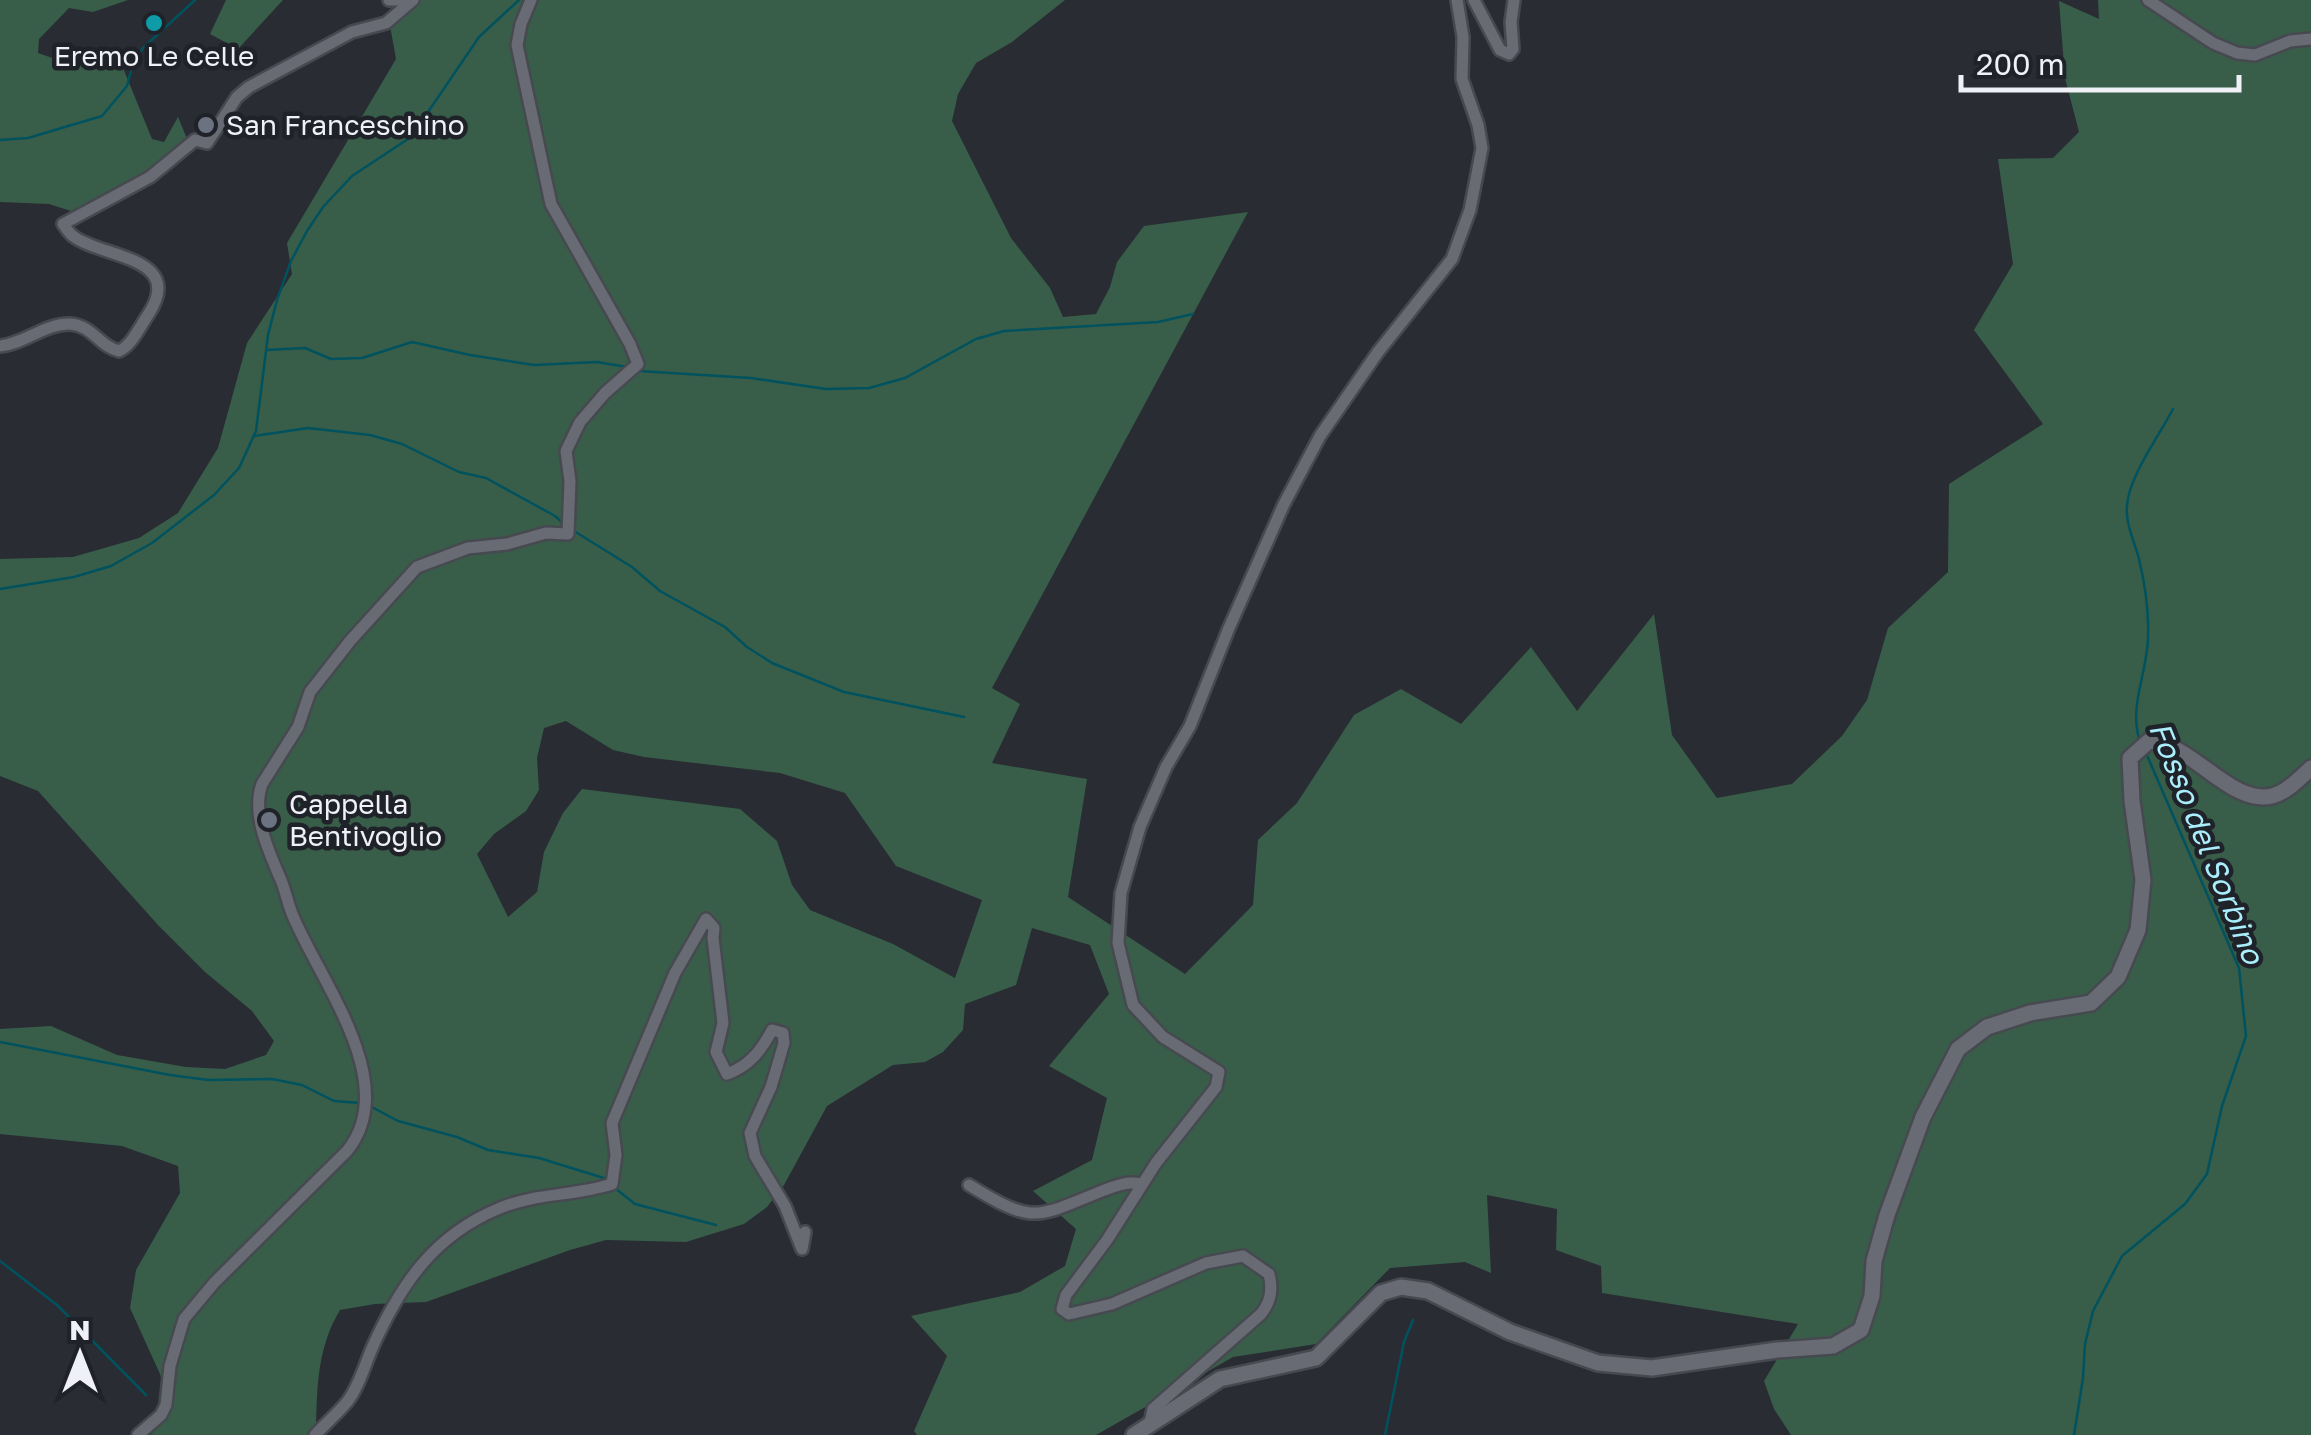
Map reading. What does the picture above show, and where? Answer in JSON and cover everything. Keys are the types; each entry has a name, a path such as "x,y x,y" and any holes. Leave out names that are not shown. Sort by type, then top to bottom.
{"main road":[{"path":"1134,1435 1220,1379 1316,1358 1381,1293 1401,1288 1428,1291 1510,1332 1598,1363 1652,1368 1833,1346 1860,1330 1872,1296 1874,1262 1887,1216 1923,1117 1958,1049 1987,1027 2030,1012 2091,1003 2118,978 2138,930 2143,880 2130,758 2149,740 2162,741 2236,789 2257,798 2288,789 2311,768"}],"street":[{"path":"390,0 402,0"},
{"path":"0,346 69,324 87,329 109,349 127,347 153,308 157,282 145,266 75,238 62,224 150,177 195,140 207,142 249,86 352,32 386,23 412,0"},
{"path":"138,1435 161,1415 166,1404 170,1366 184,1319 214,1282 347,1150 359,1136 366,1117 360,1058 292,914 267,846 258,794 262,784 298,727 310,692 417,567 468,548 546,534 568,534 570,481 566,451 580,422 638,364 562,226 544,183 518,45 521,24 532,0"},
{"path":"1150,1423 1153,1409 1261,1314 1271,1286 1269,1274 1243,1256 1206,1263 1112,1304 1081,1313 1065,1313 1066,1295 1219,1079 1219,1072 1163,1037 1133,1005 1118,943 1121,893 1130,854 1166,767 1190,726 1284,504 1320,436 1378,352 1452,259 1470,210 1482,148 1462,79 1457,0"},
{"path":"1474,0 1500,50 1509,54 1513,49 1514,0"},
{"path":"2148,0 2213,44 2237,53 2255,55 2290,41 2311,39"},
{"path":"315,1435 350,1399 384,1323 410,1277 454,1231 500,1208 542,1195 592,1191 612,1184 616,1170 612,1123 674,972 706,919 714,928 723,1023 716,1052 727,1074 755,1057 772,1030 783,1033 771,1087 750,1132 756,1156 785,1206 802,1249 805,1232"},
{"path":"969,1185 1020,1214 1036,1214 1052,1213 1116,1186 1141,1184"}],"green space":[{"path":"0,0 128,0 93,12 69,8 39,39 38,53 72,65 111,55 123,68 152,139 164,142 178,117 188,141 163,163 71,211 49,204 0,202"},
{"path":"226,0 283,0 238,49 210,34"},
{"path":"412,0 1065,0 1012,42 976,63 958,94 952,121 1011,238 1050,288 1063,317 1096,314 1117,262 1144,226 1248,212 992,688 1020,704 992,763 1087,779 1068,897 1185,974 1253,905 1258,840 1297,803 1354,715 1401,689 1461,724 1531,647 1577,711 1654,614 1672,735 1717,798 1792,784 1842,736 1867,700 1888,628 1948,572 1949,484 2043,424 1974,330 2013,264 1998,159 2053,158 2079,132 2065,78 2059,1 2099,19 2098,0 2311,0 2311,1435 1791,1435 1774,1409 1764,1381 1798,1324 1602,1293 1601,1266 1556,1250 1557,1209 1487,1195 1491,1273 1465,1262 1390,1268 1316,1344 1233,1357 1096,1435 917,1435 914,1431 947,1356 911,1316 1020,1292 1065,1266 1076,1229 1033,1191 1092,1160 1107,1098 1049,1066 1109,994 1090,945 1032,928 1016,985 965,1004 963,1030 943,1052 925,1062 893,1065 827,1106 784,1185 767,1207 744,1224 686,1242 606,1240 426,1302 340,1310 323,1354 313,1435 151,1435 169,1407 160,1374 130,1308 136,1270 180,1193 178,1166 122,1146 0,1134 0,1029 51,1026 117,1055 186,1067 225,1069 266,1055 274,1041 252,1011 158,925 38,791 0,776 0,559 73,557 139,538 178,513 218,448 247,343 292,274 287,243 396,59 389,20","holes":["566,721 613,750 780,773 845,793 896,866 982,900 955,978 893,944 810,910 792,885 777,841 740,809 582,789 563,813 544,852 537,892 508,917 477,854 494,834 526,811 539,790 537,758 544,728"]}],"waterway":[{"path":"0,140 28,138 102,116 127,86 133,63 143,48 195,0"},
{"path":"0,589 74,577 111,566 152,543 214,495 239,468 256,431 268,335 277,300 307,231 352,176 411,137 479,37 519,0"},
{"path":"639,371 751,378 826,389 869,388 905,378 976,339 1004,331 1158,322 1193,314"},
{"path":"266,350 305,348 331,359 362,358 412,342 534,365 597,362 627,367"},
{"name":"Fosso del Sorbino","path":"2140,742 2136,715 2148,617 2127,506 2138,470 2173,409"},
{"path":"254,436 308,428 370,435 402,444 459,472 486,478 564,524"},
{"path":"574,531 632,567 660,591 725,627 772,663 844,692 964,717"},
{"name":"Fosso del Sorbino","path":"2074,1435 2093,1311 2122,1256 2185,1204 2207,1174 2222,1106 2246,1036 2239,968 2146,753"},
{"path":"0,1042 170,1075 208,1080 272,1079 302,1085 334,1101 360,1103"},
{"path":"368,1105 398,1121 488,1150 539,1158 607,1179"},
{"path":"615,1188 635,1204 716,1225"},
{"path":"0,1261 57,1305 146,1395"},
{"path":"1385,1435 1404,1342 1413,1320"}],"place":[{"name":"Eremo Le Celle","path":"154,23"},
{"name":"San Franceschino","path":"206,125"},
{"name":"Cappella Bentivoglio","path":"269,820"}]}
